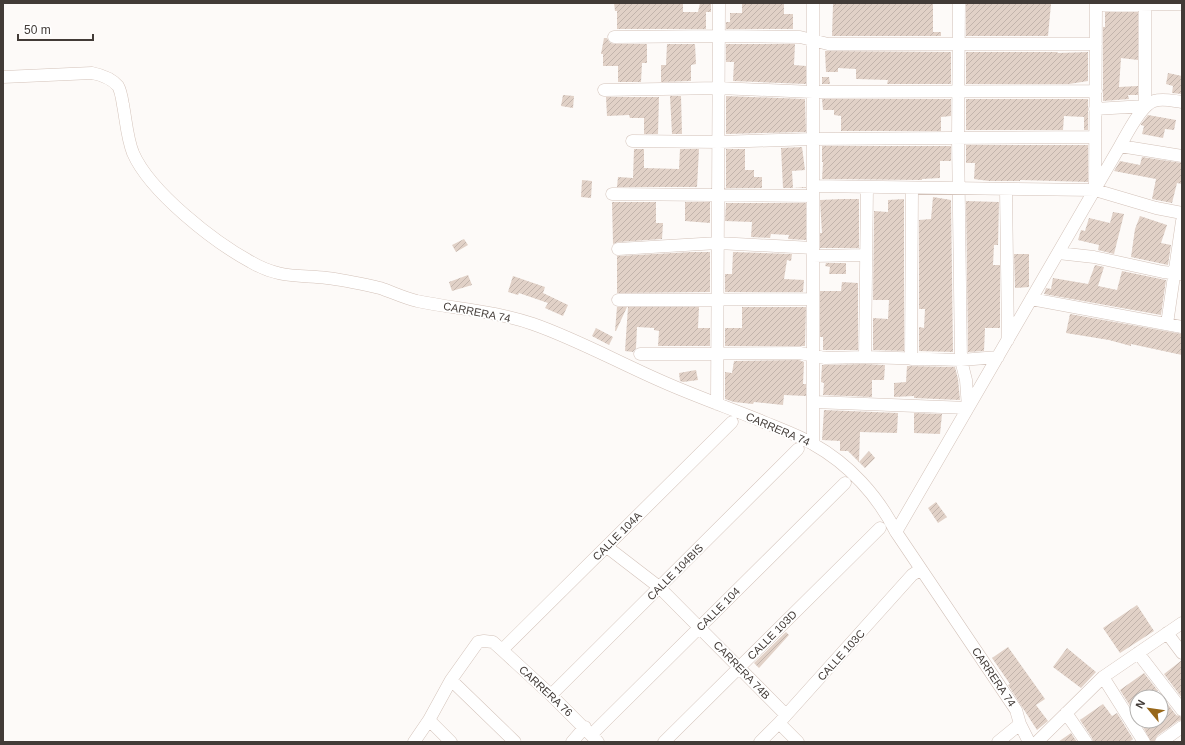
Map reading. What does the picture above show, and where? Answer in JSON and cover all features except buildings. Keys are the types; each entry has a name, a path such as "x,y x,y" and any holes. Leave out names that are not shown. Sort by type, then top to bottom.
{"street":[{"path":"718,404 719,3"},
{"path":"813,3 813,444"},
{"path":"959,3 958,138 961,360 966,380 968,408"},
{"path":"1094,190 1096,4 1182,4"},
{"path":"896,532 1094,190 1145,106 1145,4"},
{"path":"614,37 800,37 828,44 1096,44"},
{"name":"CARRERA 74","path":"3,77 92,73 103,75 111,80 119,88 132,150 138,162 161,191 177,208 213,238 251,262 272,272 291,276 344,280 382,289 416,300 484,312 532,323 667,384 796,435 838,460 857,477 882,507 896,532 1016,710 1020,724 1029,742"},
{"path":"604,90 719,88 813,92 958,90 1096,91"},
{"path":"1096,109 1145,106 1154,101 1169,100 1182,102"},
{"path":"632,141 719,142 813,139 1095,137"},
{"path":"1120,146 1182,156"},
{"path":"612,194 718,196 867,187 1094,190 1156,208 1182,213"},
{"path":"865,357 867,187"},
{"path":"911,359 912,188"},
{"path":"1006,189 1008,340"},
{"path":"1167,324 1178,274 1182,221"},
{"path":"618,249 718,244 866,255"},
{"path":"1058,253 1094,257 1178,274"},
{"path":"618,300 814,299"},
{"path":"1031,299 1182,327"},
{"path":"640,354 800,354 826,358 865,357 961,360 998,357"},
{"path":"814,402 968,408"},
{"name":"CALLE 104A","path":"502,650 732,422"},
{"name":"CALLE 104BIS","path":"551,694 798,449"},
{"name":"CALLE 104","path":"572,742 591,735 845,483"},
{"name":"CALLE 103D","path":"664,742 880,528"},
{"name":"CARRERA 74B","path":"607,547 659,587 700,627 739,668 783,719"},
{"name":"CALLE 103C","path":"760,742 783,719 912,575 921,569"},
{"path":"1036,742 1103,677 1182,623"},
{"path":"1167,632 1182,653"},
{"name":"CARRERA 76","path":"451,680 478,642 493,642 551,694 591,735"},
{"path":"1138,653 1182,710"},
{"path":"1103,677 1144,742"},
{"path":"414,742 429,720 451,680 515,742"},
{"path":"1066,713 1086,742"},
{"path":"783,719 798,742"},
{"path":"429,720 451,742"},
{"path":"998,742 1020,724"},
{"path":"1161,742 1182,727"}]}
